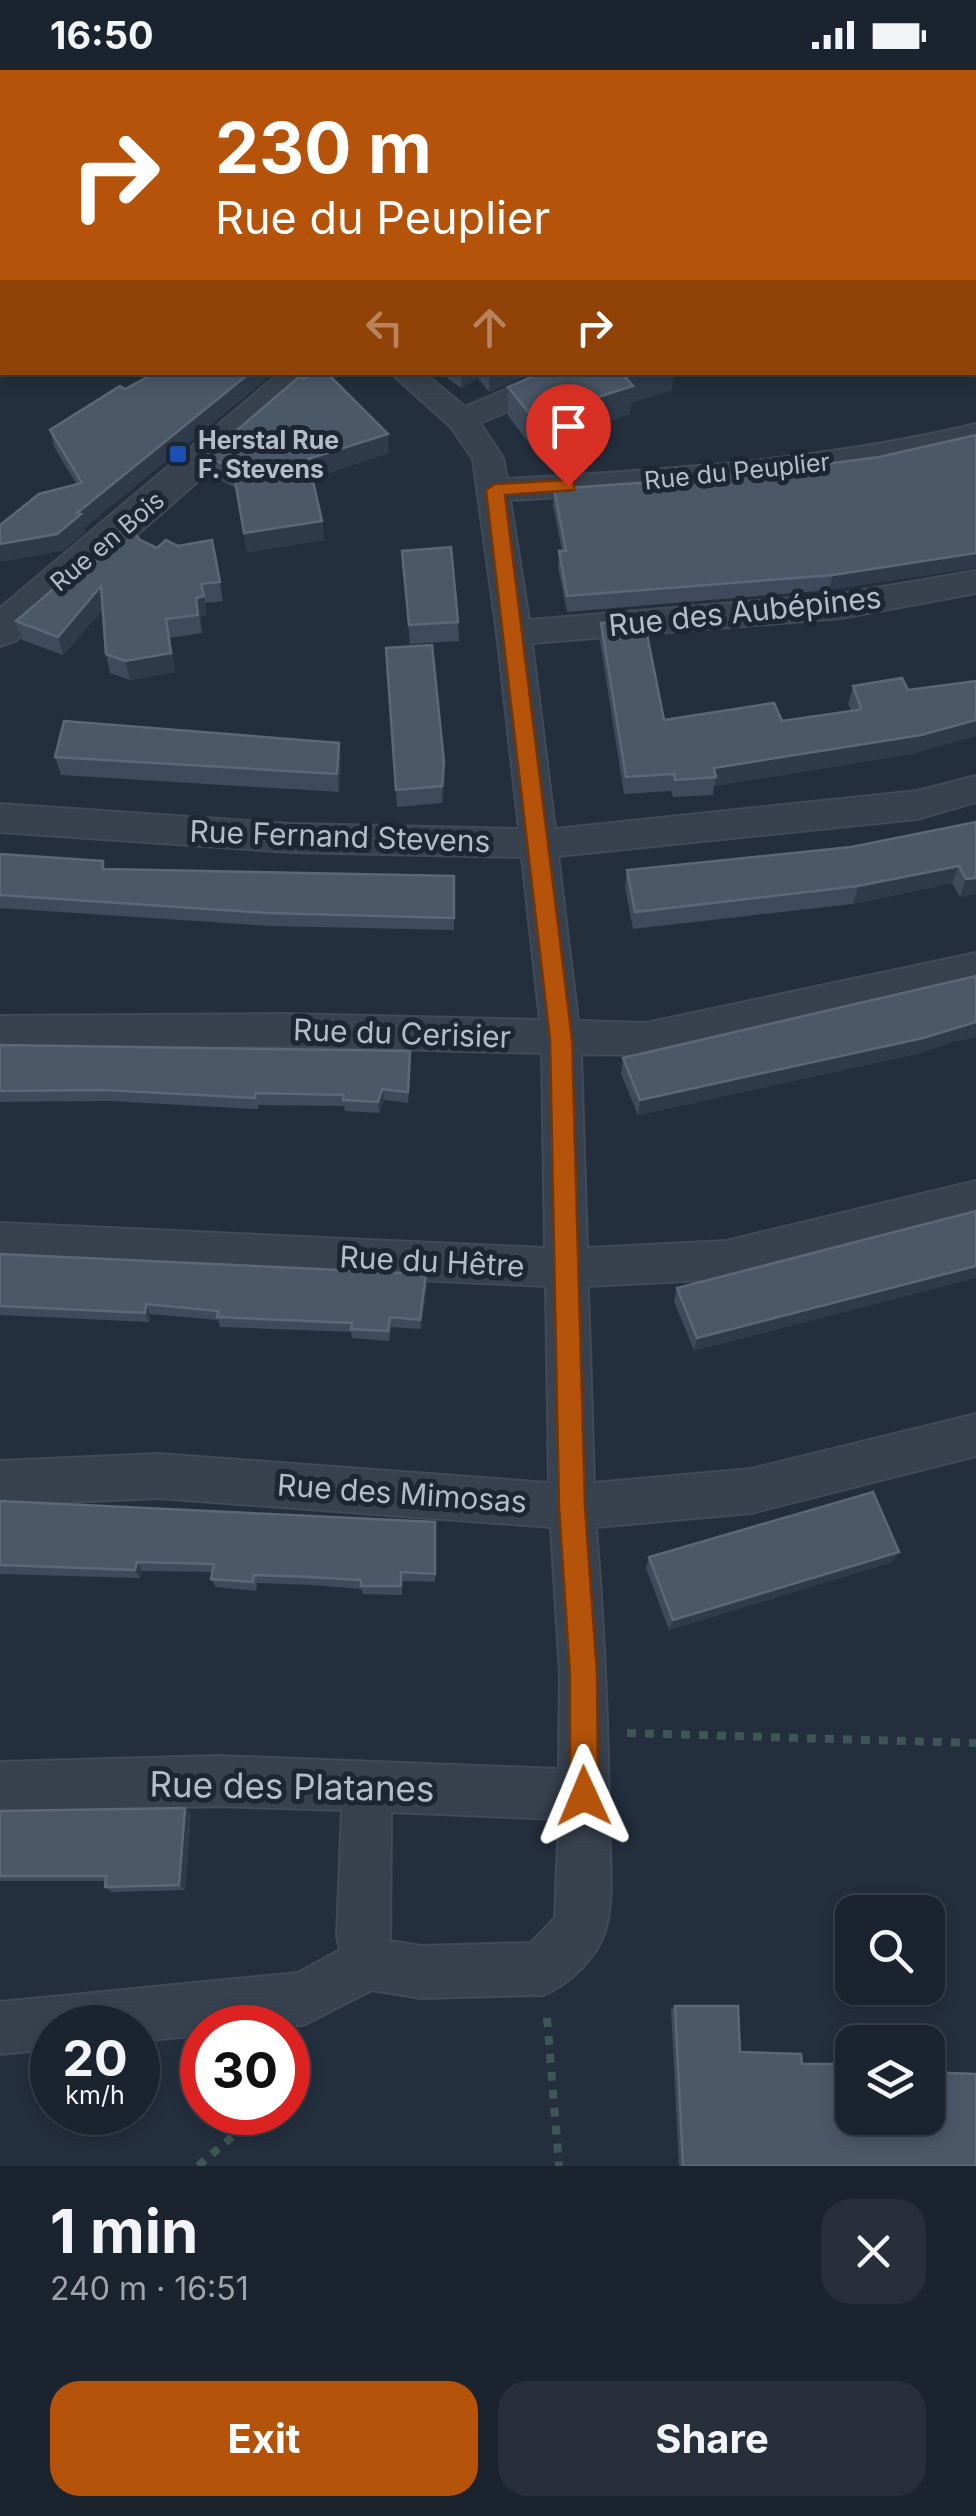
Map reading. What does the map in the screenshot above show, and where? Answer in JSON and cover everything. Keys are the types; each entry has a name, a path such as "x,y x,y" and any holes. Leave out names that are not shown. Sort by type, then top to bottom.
{"street":[{"name":"Rue en Bois","path":"0,631 301,375"},
{"path":"0,2028 304,2000 370,1962 422,1972 543,1970 580,1929 584,1674 572,1507 561,1039 514,633 488,458 462,420 408,375"},
{"path":"462,420 567,375"},
{"name":"Rue du Peuplier","path":"495,490 714,475 897,453 976,434"},
{"name":"Rue des Aubépines","path":"514,633 842,606 976,582"},
{"name":"Rue Fernand Stevens","path":"0,818 315,840 583,842 917,805 976,789"},
{"name":"Rue du Cerisier","path":"0,1032 283,1030 646,1039 976,968"},
{"name":"Rue du Hêtre","path":"0,1242 567,1268 726,1260 976,1199"},
{"name":"Rue des Mimosas","path":"0,1483 159,1476 572,1507 751,1492 976,1435"},
{"name":"Rue des Platanes","path":"0,1786 219,1782 584,1796"},
{"path":"367,1786 363,1936 370,1962"}],"path":[{"path":"583,1732 976,1743"},
{"path":"543,1970 559,2166"},
{"path":"198,2166 234,2135"}],"building":[{"path":"151,375 247,375 77,513 81,514 57,534 0,544 0,525 39,494 82,483 50,430 120,386 125,389"},
{"path":"309,375 329,375 388,434 308,459 322,521 244,533 233,469 207,456 300,376 304,379"},
{"path":"536,375 631,375 625,377 633,386 533,418 508,387"},
{"path":"976,435 976,553 833,575 567,596 559,551 566,551 554,489 736,476 879,457"},
{"path":"128,525 140,540 157,548 166,540 178,546 212,540 220,582 201,584 204,596 196,598 198,615 166,619 171,653 125,661 106,654 101,586 58,637 16,621"},
{"path":"451,547 458,622 409,625 402,551"},
{"path":"644,619 664,720 774,703 782,721 858,710 861,708 853,686 902,678 908,690 976,681 976,720 921,735 714,768 716,777 626,777 601,623"},
{"path":"432,645 444,762 442,786 396,790 386,648"},
{"path":"64,721 339,743 337,774 55,757"},
{"path":"976,822 976,878 966,879 959,866 858,886 635,912 627,870 851,847"},
{"path":"0,854 103,861 103,869 454,876 454,918 267,913 0,895"},
{"path":"976,976 976,1022 923,1038 640,1100 623,1058"},
{"path":"0,1045 410,1051 408,1092 382,1089 378,1102 343,1100 344,1095 256,1093 255,1098 104,1090 0,1091"},
{"path":"976,1211 976,1266 697,1338 677,1288"},
{"path":"0,1254 426,1274 420,1320 390,1317 388,1331 351,1329 352,1323 217,1317 218,1311 146,1304 145,1313 0,1306"},
{"path":"873,1492 899,1552 673,1620 649,1557"},
{"path":"0,1501 435,1522 435,1574 401,1572 401,1586 361,1586 361,1580 309,1577 254,1575 253,1582 211,1579 214,1564 137,1562 135,1570 0,1565"},
{"path":"185,1808 179,1885 105,1887 106,1876 0,1876 0,1811"},
{"path":"675,2006 738,2006 740,2052 801,2054 802,2064 835,2064 835,2135 945,2135 945,2073 976,2074 976,2166 683,2166"}],"place":[{"name":"Herstal Rue F. Stevens","path":"178,454"}],"route":[{"path":"568,486 495,490 561,1039 572,1507 584,1674 584,1796"}]}
